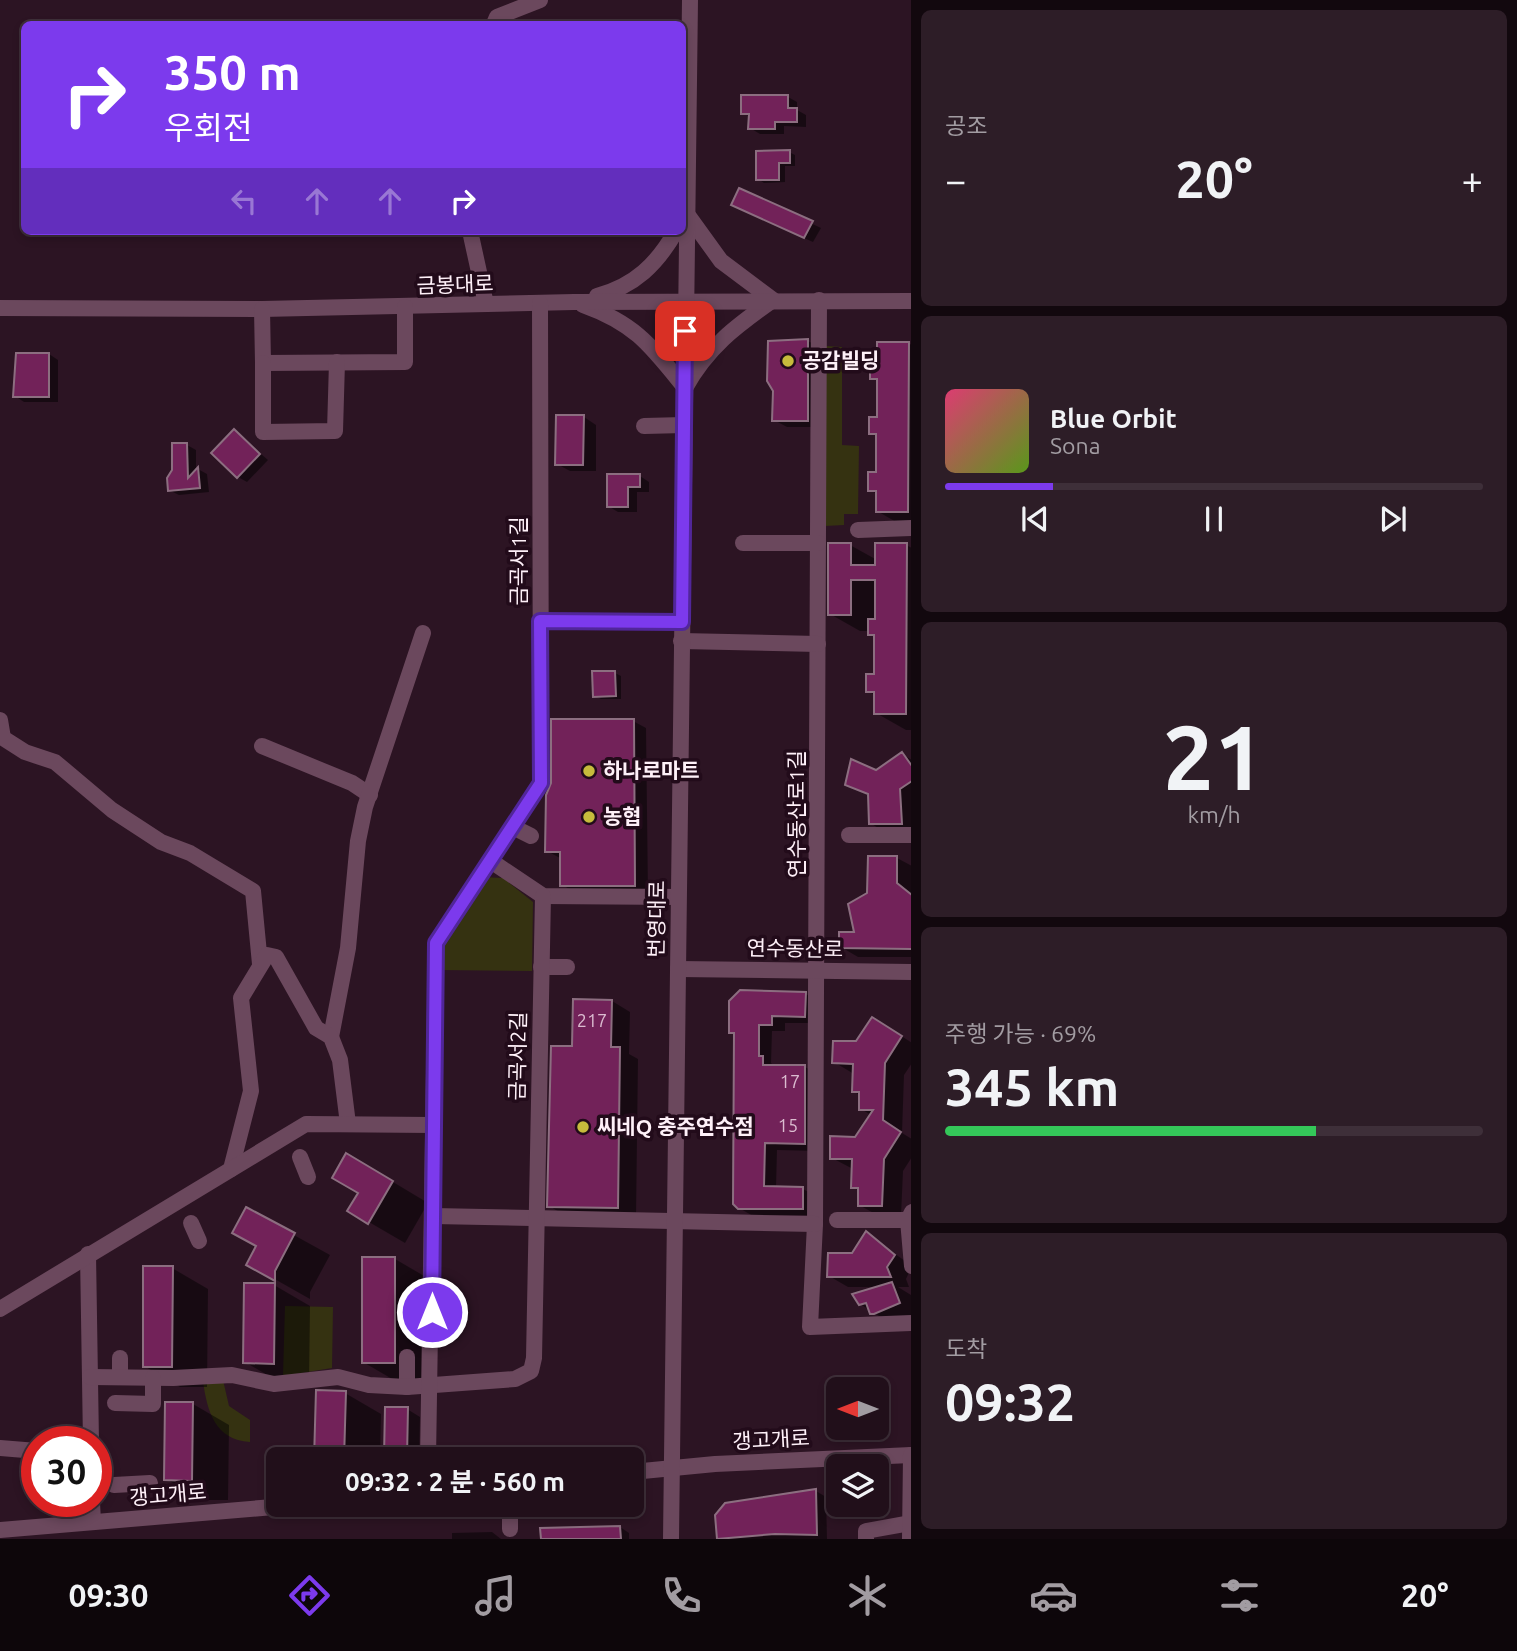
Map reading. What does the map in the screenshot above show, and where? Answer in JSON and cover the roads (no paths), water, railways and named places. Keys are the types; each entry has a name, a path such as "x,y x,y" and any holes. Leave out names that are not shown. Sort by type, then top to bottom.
{"street":[{"path":"495,21 496,17 540,0"},
{"name":"번영대로","path":"686,144 690,0"},
{"path":"575,302 617,317 646,340 685,388 700,360 720,340 773,300 721,261 686,218"},
{"path":"471,235 486,304"},
{"path":"575,302 619,290 647,271 660,259 674,235"},
{"name":"번영대로","path":"670,1539 685,388 684,235"},
{"name":"금봉대로","path":"0,308 262,309 685,300 911,301"},
{"name":"연수동산로1길","path":"819,300 815,1224 810,1327 911,1324"},
{"name":"금곡서1길","path":"429,1447 436,943 541,783 540,303"},
{"path":"263,363 405,362 405,307"},
{"path":"262,309 262,432 335,432 337,362"},
{"path":"643,426 684,425"},
{"path":"858,530 911,528"},
{"path":"743,543 818,543"},
{"path":"540,621 682,622"},
{"path":"348,1124 340,1060 331,1037 348,948 358,841 370,795 423,633"},
{"path":"681,641 818,644"},
{"path":"0,720 3,738 25,752 55,762 112,810 161,842 190,853 253,891 260,964"},
{"path":"262,746 352,783 370,795"},
{"path":"513,827 531,836"},
{"path":"849,835 911,835"},
{"path":"491,861 542,896 678,897"},
{"name":"금곡서2길","path":"431,1384 515,1378 531,1371 534,1358 542,896"},
{"path":"231,1169 251,1091 241,998 267,954 276,957 316,1028 331,1037"},
{"path":"541,967 567,967"},
{"name":"연수동산로","path":"678,969 911,972"},
{"path":"0,1309 306,1124 433,1125"},
{"path":"300,1157 308,1177"},
{"path":"433,1216 815,1224"},
{"path":"837,1220 910,1216 911,1241"},
{"path":"191,1223 199,1241"},
{"path":"88,1254 91,1426"},
{"path":"408,1357 408,1387"},
{"path":"120,1358 120,1377"},
{"path":"90,1377 153,1378 232,1374 274,1384 338,1377 369,1391 431,1384"},
{"path":"115,1403 153,1404 153,1378"},
{"path":"0,1448 21,1450"},
{"path":"866,1539 866,1531 910,1531 911,1455"},
{"name":"갱고개로","path":"644,1471 911,1455"},
{"path":"114,1485 150,1483"},
{"name":"갱고개로","path":"0,1530 266,1508"},
{"path":"93,1517 93,1522"},
{"path":"510,1517 510,1529"}],"place":[{"name":"공감빌딩","path":"788,361"},
{"name":"하나로마트","path":"589,771"},
{"name":"농협","path":"589,817"},
{"name":"씨네Q 충주연수점","path":"583,1127"}]}
